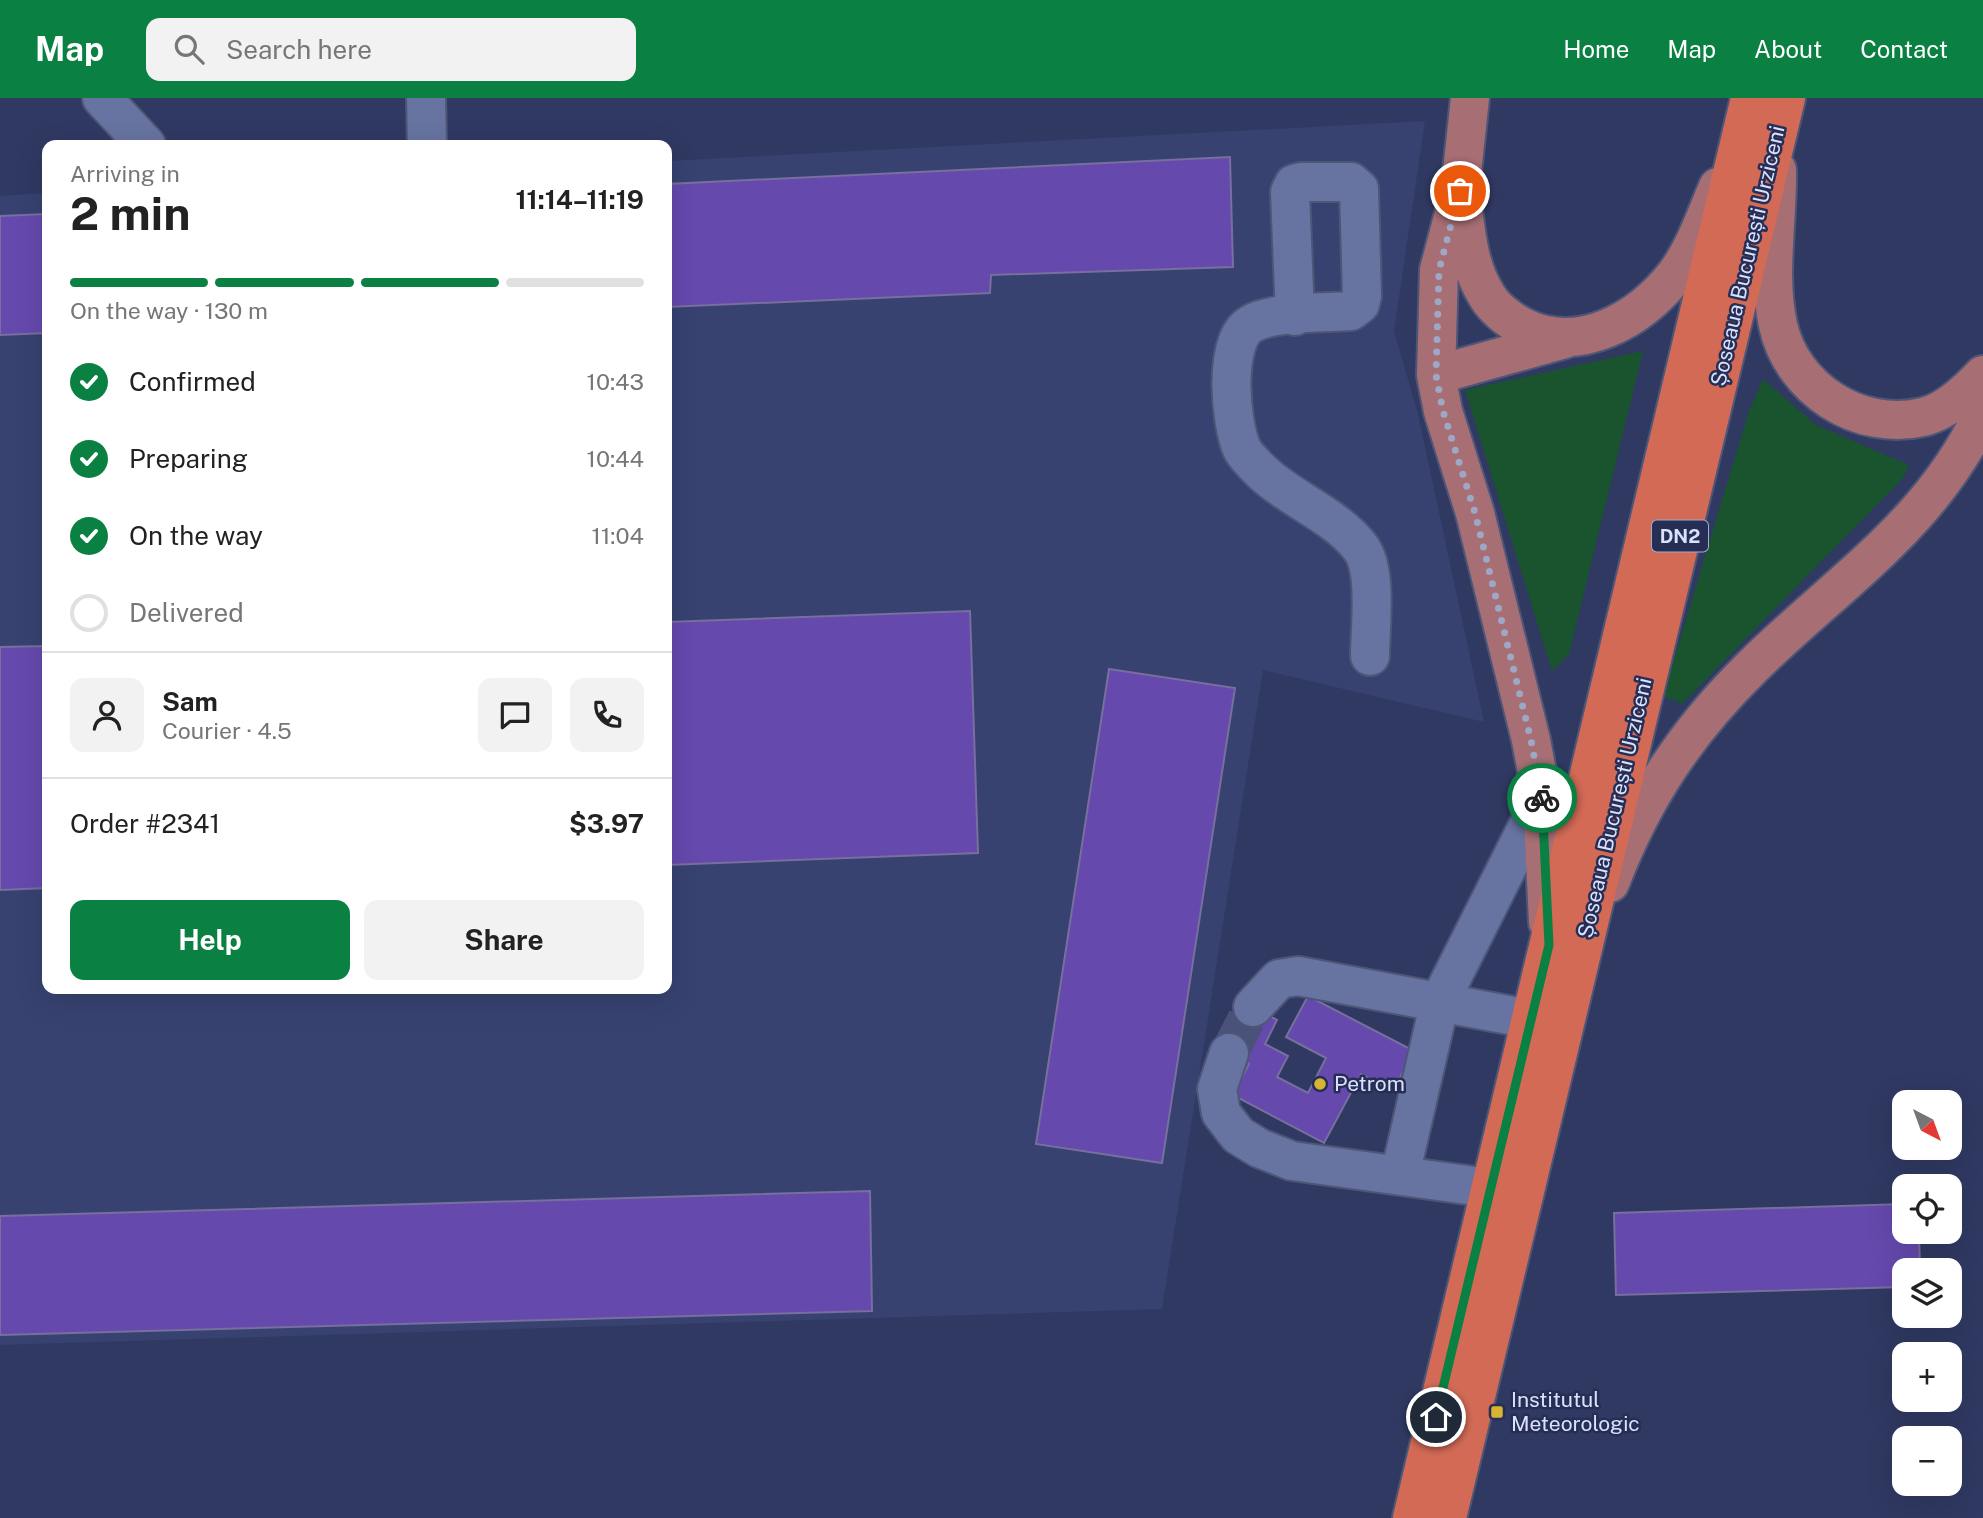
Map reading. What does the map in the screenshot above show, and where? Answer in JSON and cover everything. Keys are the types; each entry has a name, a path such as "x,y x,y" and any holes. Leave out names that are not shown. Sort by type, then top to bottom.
{"highway":[{"name":"Șoseaua București Urziceni","path":"1447,1518 1566,942 1750,98"},
{"name":"Șoseaua București Urziceni","path":"1412,1518 1530,1019 1566,942 1781,116"}],"main road":[{"path":"1470,98 1460,191 1439,270 1436,375 1443,411 1475,513 1531,740 1566,942"},
{"path":"1781,116 1774,286 1778,326 1791,359 1818,392 1849,412 1882,422 1925,417 1966,394 1983,374"},
{"path":"1436,375 1603,331 1632,316 1656,296 1693,247 1738,148"},
{"path":"1460,191 1470,260 1487,297 1511,321 1535,333 1565,339"},
{"path":"1566,942 1651,791 1682,744 1752,667 1896,537 1974,455 1983,413"}],"lane":[{"path":"102,98 141,140"},
{"path":"426,98 427,140"},
{"path":"1295,316 1251,323 1237,335 1233,352 1233,411 1243,450 1264,473 1323,515 1360,547 1370,566 1370,656"},
{"path":"1400,1175 1440,1000 1542,798"},
{"path":"1253,1007 1279,979 1298,976 1440,1000 1530,1019"},
{"path":"1229,1053 1217,1088 1222,1113 1238,1135 1259,1148 1292,1161 1489,1188"}],"shaded area":[{"path":"1425,121 1394,331 1418,414 1484,722 1263,670 1162,1309 0,1345 0,196 42,193 42,994 672,994 672,161"}],"green space":[{"path":"1643,351 1569,654 1552,671 1465,390"},
{"path":"1763,379 1816,425 1909,465 1903,478 1682,704 1663,696 1748,414"}],"building":[{"path":"1230,157 1233,267 991,275 990,293 672,307 672,184"},
{"path":"42,214 42,333 0,335 0,216"},
{"path":"970,611 978,853 672,865 672,622"},
{"path":"42,646 42,888 0,890 0,647"},
{"path":"1109,669 1235,688 1162,1163 1036,1144"},
{"path":"1308,996 1414,1051 1393,1091 1361,1074 1324,1143 1233,1095 1249,1064 1220,1048 1244,1002 1277,1020 1265,1044 1288,1056 1277,1077 1308,1093 1326,1058 1286,1037"},
{"path":"870,1191 872,1311 0,1335 0,1216"},
{"path":"1892,1204 1892,1244 1919,1244 1920,1258 1892,1258 1892,1287 1616,1295 1614,1213"}],"tunnel":[{"path":"1229,1053 1253,1007"}],"way so far":[{"path":"1460,191 1439,270 1436,375 1443,411 1475,513 1531,740 1542,798"}],"place":[{"name":"Petrom","path":"1320,1084"},
{"name":"Institutul Meteorologic","path":"1497,1412"}],"route":[{"path":"1436,1417 1549,945 1542,798"}]}
